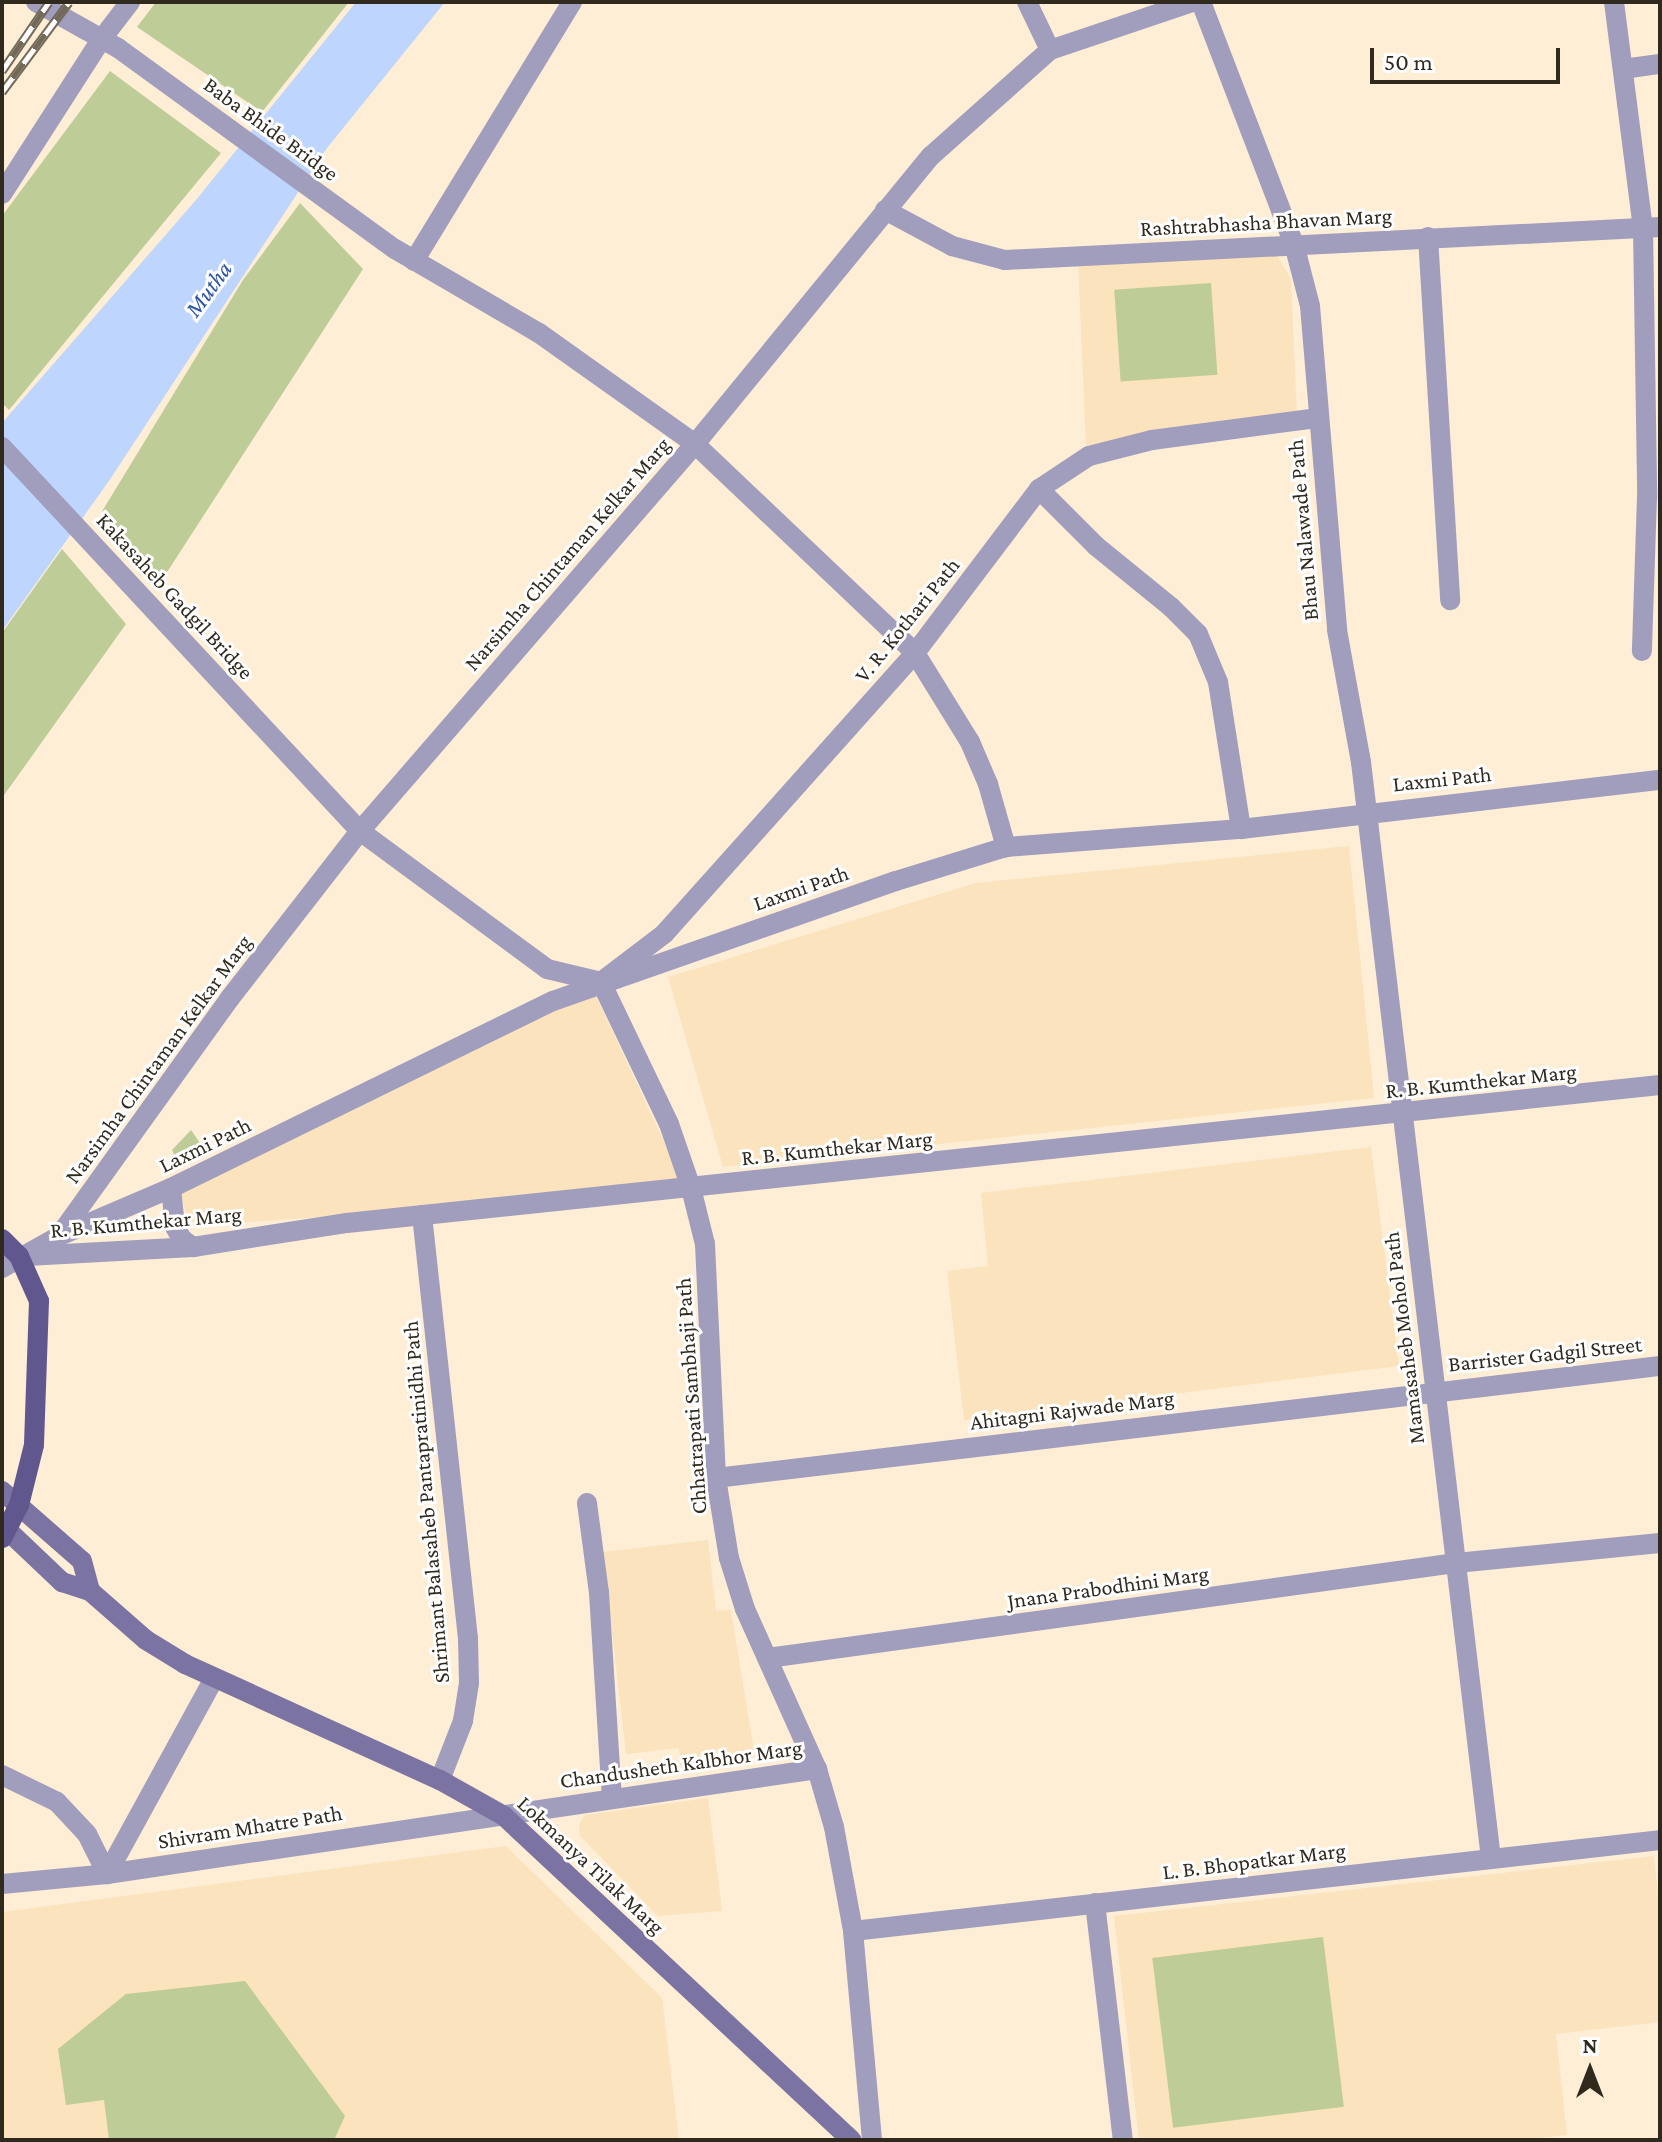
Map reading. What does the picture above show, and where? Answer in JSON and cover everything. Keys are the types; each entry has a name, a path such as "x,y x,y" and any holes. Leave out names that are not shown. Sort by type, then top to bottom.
{"main road":[{"path":"2,1239 10,1262 39,1301 34,1445 19,1505 4,1531"},
{"name":"Lokmanya Tilak Marg","path":"2,1491 82,1561 90,1591"},
{"name":"Lokmanya Tilak Marg","path":"4,1531 62,1582 90,1591 146,1640 213,1680 440,1780 504,1816 852,2140"}],"street":[{"name":"Baba Bhide Bridge","path":"36,2 110,44 395,249 539,333 695,444 915,653 970,742 988,784 1006,847"},
{"path":"2,194 110,44 130,2"},
{"path":"414,261 572,2"},
{"path":"1027,2 1050,50"},
{"name":"Narsimha Chintaman Kelkar Marg","path":"59,1236 230,998 360,831 695,444 931,156 1050,50 1193,2"},
{"name":"Bhau Nalawade Path","path":"1201,2 1294,244 1310,306 1337,630 1366,812"},
{"path":"1614,2 1652,228 1642,651"},
{"path":"1623,69 1660,64"},
{"name":"Rashtrabhasha Bhavan Marg","path":"885,210 952,246 1005,260 1652,228"},
{"path":"1428,237 1450,600"},
{"name":"V. R. Kothari Path","path":"601,982 664,934 915,653 1039,489 1089,456 1152,440 1317,418"},
{"name":"Kakasaheb Gadgil Bridge","path":"2,447 360,831"},
{"path":"1039,489 1096,546 1171,607 1198,634 1218,682 1241,829"},
{"name":"Laxmi Path","path":"10,1262 59,1236 171,1188 553,1001 896,881 1006,847 1241,829 1660,780"},
{"name":"Mamasaheb Mohol Path","path":"1366,812 1491,1858"},
{"path":"360,831 547,969 601,982"},
{"name":"Chhatrapati Sambhaji Path","path":"601,982 669,1124 691,1188 705,1244 716,1478 729,1558 745,1609 817,1769 834,1827 853,1931 872,2140"},
{"name":"R. B. Kumthekar Marg","path":"10,1262 193,1247 422,1215 1660,1085"},
{"path":"171,1188 175,1227 182,1239 193,1247"},
{"name":"Shrimant Balasaheb Pantapratinidhi Path","path":"422,1215 466,1623 469,1683 463,1721 440,1780"},
{"name":"Barrister Gadgil Street","path":"1435,1390 1660,1366"},
{"name":"Ahitagni Rajwade Marg","path":"716,1478 1435,1390"},
{"path":"587,1503 599,1593 612,1797"},
{"name":"Jnana Prabodhini Marg","path":"768,1658 1456,1563 1660,1543"},
{"path":"107,1874 213,1680"},
{"name":"Chandusheth Kalbhor Marg","path":"504,1816 612,1797 686,1790 817,1769"},
{"path":"2,1775 57,1802 87,1834 107,1874"},
{"name":"Shivram Mhatre Path","path":"2,1884 107,1874 504,1816"},
{"name":"L. B. Bhopatkar Marg","path":"853,1931 1660,1840"},
{"path":"1095,1903 1123,2140"}],"shaded area":[{"path":"1276,254 1291,279 1297,417 1161,430 1086,446 1078,262"},
{"path":"1349,846 1374,1098 723,1167 668,977 976,883"},
{"path":"594,992 682,1180 381,1213 189,1226 180,1189"},
{"path":"1371,1147 1399,1366 964,1420 947,1271 988,1266 981,1193"},
{"path":"708,1540 716,1611 731,1610 755,1757 681,1767 679,1748 626,1754 603,1552"},
{"path":"708,1798 722,1911 658,1916 580,1836 579,1825 585,1815"},
{"path":"506,1846 662,1998 679,2140 2,2140 2,1912"},
{"path":"1654,1856 1660,1913 1660,2022 1556,2034 1567,2135 1521,2140 1139,2140 1114,1916"}],"green space":[{"path":"156,2 349,2 262,112 137,27"},
{"path":"110,71 221,153 9,410 2,403 2,216"},
{"path":"300,203 363,269 160,583 101,513 243,280"},
{"path":"1211,283 1217,375 1121,382 1114,290"},
{"path":"62,549 126,624 2,798 2,633"},
{"path":"191,1130 204,1149 175,1157 172,1150"},
{"path":"1323,1937 1344,2107 1173,2128 1152,1958"},
{"path":"245,1981 345,2116 334,2140 109,2140 104,2100 66,2105 58,2049 126,1994"}],"water":[{"name":"Mutha","path":"356,2 445,2 327,148 111,478 2,631 2,423 196,200"}],"railway":[{"path":"2,71 49,2"},
{"path":"2,92 69,2"}]}
